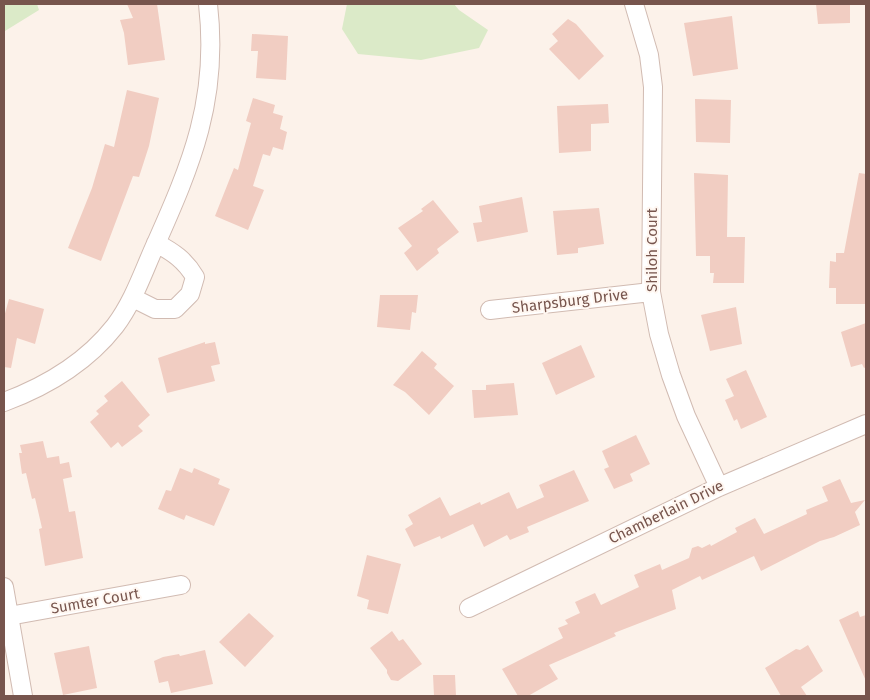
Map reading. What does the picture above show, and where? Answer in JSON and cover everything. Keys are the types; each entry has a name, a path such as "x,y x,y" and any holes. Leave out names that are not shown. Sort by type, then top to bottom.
{"street":[{"path":"4,402 51,381 75,366 114,326 133,298 193,156 202,126 212,62 208,4"},
{"name":"Shiloh Court","path":"634,4 649,55 652,87 651,292 659,334 671,375 686,416 719,486"},
{"path":"133,298 155,308 175,310 190,294 195,277 187,264 173,252 156,244"},
{"name":"Sharpsburg Drive","path":"490,310 651,292"},
{"name":"Chamberlain Drive","path":"469,608 719,486 866,424"},
{"name":"Sumter Court","path":"9,616 181,585"},
{"path":"4,587 22,696"}],"green space":[{"path":"4,4 37,4 39,10 5,31 4,35"},
{"path":"347,4 454,4 459,10 488,30 479,48 421,60 358,54 342,29"}],"building":[{"path":"127,4 157,4 165,60 128,65 124,33 120,20 133,18"},
{"path":"816,4 850,4 850,23 818,24"},
{"path":"732,16 738,69 693,76 684,23"},
{"path":"568,19 576,24 604,56 579,80 549,49 558,41 552,34"},
{"path":"252,34 288,36 286,80 256,78 258,51 251,51"},
{"path":"127,90 159,98 149,146 139,177 133,176 101,261 68,248 92,188 105,144 114,147"},
{"path":"253,98 275,105 273,113 283,116 280,129 287,132 283,150 273,147 270,156 263,154 253,186 264,190 248,230 215,216 234,168 238,170 251,123 246,121"},
{"path":"695,99 731,100 730,143 696,142"},
{"path":"608,104 609,123 591,124 591,151 559,153 557,106"},
{"path":"694,173 728,175 727,237 745,237 744,283 713,283 714,273 710,273 710,256 696,256"},
{"path":"859,173 866,174 866,304 836,304 836,288 829,288 830,261 836,262 836,253 844,253"},
{"path":"522,197 528,232 477,242 473,223 482,222 479,206"},
{"path":"433,200 459,232 437,249 439,253 417,271 404,253 412,246 398,228 423,211 421,209"},
{"path":"599,208 604,244 578,248 578,253 557,255 553,211"},
{"path":"380,295 418,295 416,313 412,312 410,330 377,327"},
{"path":"9,299 44,309 35,344 17,338 11,368 4,367 4,317"},
{"path":"736,307 742,344 710,351 701,315"},
{"path":"866,323 866,367 864,368 862,364 851,367 841,332"},
{"path":"205,342 205,344 215,342 220,364 211,366 215,381 167,393 158,358"},
{"path":"581,345 595,377 556,395 542,363"},
{"path":"422,351 437,364 434,368 454,386 429,415 405,392 393,385"},
{"path":"746,370 767,417 741,429 737,419 734,421 725,400 734,396 726,379"},
{"path":"122,381 150,415 138,426 143,431 122,447 118,442 111,448 90,422 99,414 96,411 108,401 104,396"},
{"path":"514,383 518,415 474,418 472,390 486,390 486,385"},
{"path":"636,435 650,464 630,474 633,481 614,489 604,469 609,467 602,451"},
{"path":"43,441 47,458 59,456 60,464 69,462 72,477 63,479 69,512 75,511 83,558 45,566 39,529 42,528 35,498 32,499 26,473 22,474 19,453 22,453 20,445"},
{"path":"180,468 192,473 194,468 220,479 218,484 230,489 214,526 186,515 184,520 158,509 166,490 171,491"},
{"path":"574,470 589,501 527,527 529,532 510,540 507,535 484,547 473,524 441,539 440,536 414,547 405,529 413,524 408,515 440,497 450,516 480,502 481,505 509,492 517,509 544,497 539,485"},
{"path":"840,479 851,503 865,500 855,512 860,525 820,541 761,571 754,556 702,580 700,576 672,590 676,609 614,633 616,636 549,665 558,679 528,696 518,696 502,669 563,638 558,628 568,624 565,620 580,613 575,602 595,593 601,605 639,587 634,575 660,564 662,570 689,558 692,548 698,546 702,548 710,544 711,546 737,532 735,528 755,518 764,534 777,528 807,514 806,510 828,501 822,487"},
{"path":"367,555 401,564 388,614 367,609 369,600 357,596"},
{"path":"858,611 860,617 866,615 866,681 839,620"},
{"path":"249,613 274,636 245,667 219,642"},
{"path":"392,631 399,641 403,639 422,664 398,681 391,680 387,670 370,648"},
{"path":"808,645 823,671 801,687 807,696 781,696 765,668 796,649 800,650"},
{"path":"89,646 97,688 63,695 54,653"},
{"path":"205,650 213,684 171,693 168,681 159,683 154,661 163,657 179,654 180,656"},
{"path":"433,675 455,675 456,696 434,696"}]}
